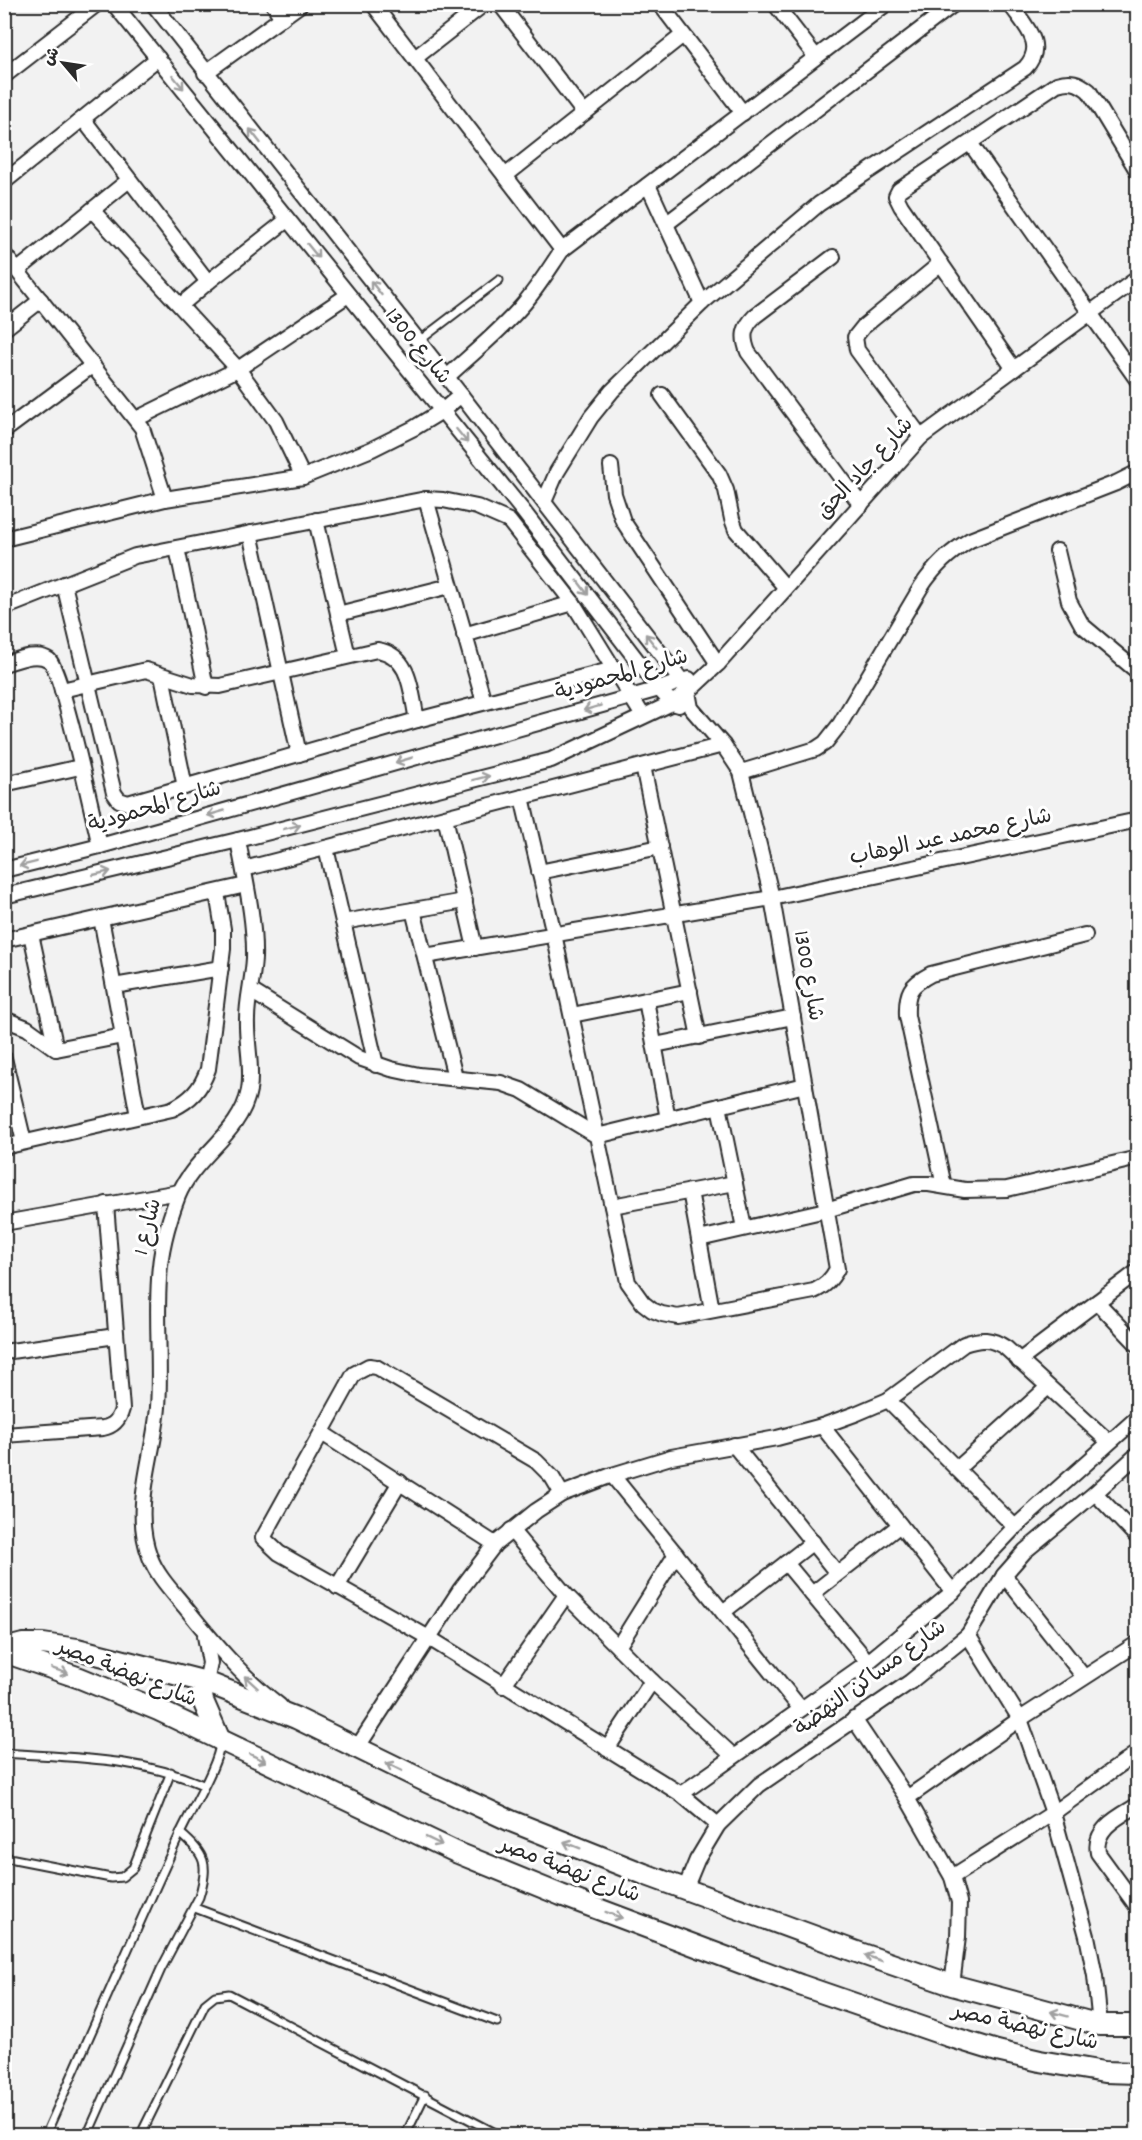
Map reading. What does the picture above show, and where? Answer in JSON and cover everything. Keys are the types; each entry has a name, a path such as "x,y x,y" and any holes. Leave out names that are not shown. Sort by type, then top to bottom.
{"street":[{"path":"4,76 97,4"},
{"name":"شارع 1300","path":"114,4 523,511 672,703"},
{"name":"شارع 1300","path":"153,4 544,502 685,687 691,708 723,745 741,772 772,898 837,1269 828,1283 814,1291 712,1310"},
{"path":"273,4 282,18"},
{"path":"206,73 301,4"},
{"path":"373,4 562,250"},
{"path":"415,58 484,4"},
{"path":"500,4 584,113"},
{"path":"775,4 816,57"},
{"path":"447,377 521,307 562,250 886,4"},
{"path":"666,224 954,4"},
{"path":"544,502 557,472 591,417 612,391 702,303 819,204 1025,68 1033,60 1036,48 1032,37 1010,4"},
{"path":"664,6 683,35 743,113"},
{"path":"505,176 683,35"},
{"path":"4,182 158,58"},
{"path":"1014,369 901,206 896,196 899,190 1057,84 1069,81 1080,83 1089,91 1137,172"},
{"path":"83,119 208,282"},
{"path":"970,142 1137,381"},
{"path":"18,270 129,180"},
{"path":"648,184 702,303"},
{"path":"92,210 238,369 276,421 303,477"},
{"path":"181,305 288,220"},
{"path":"4,254 142,428 165,499"},
{"path":"833,256 755,316 748,323 744,333 744,343 748,352 861,505"},
{"path":"921,437 857,350 855,337 862,327 941,263"},
{"name":"شارع جاد الحق","path":"713,669 921,437 1137,278"},
{"path":"136,419 238,369 348,295"},
{"path":"4,329 41,300"},
{"path":"4,431 93,365"},
{"path":"4,539 165,499 303,477 372,449 414,428 442,411 461,395"},
{"path":"662,395 719,474 726,490 736,530 786,588"},
{"path":"611,466 614,494 623,521 713,669"},
{"path":"741,772 816,749 825,743 840,724 921,587 934,568 951,552 970,540 1116,483 1137,472"},
{"path":"426,500 484,702"},
{"path":"4,608 135,556 426,500 460,502 509,521 573,603 643,716"},
{"path":"316,520 348,656"},
{"path":"250,533 299,754"},
{"path":"177,548 206,687"},
{"path":"1057,551 1069,601 1082,625 1137,672"},
{"path":"64,584 116,797 128,803 417,720 614,669"},
{"path":"338,614 450,586"},
{"path":"464,635 573,603"},
{"path":"62,690 146,670 206,687 220,686 377,650 394,655 406,670 417,720"},
{"path":"4,664 42,656 53,664 62,690 100,846"},
{"name":"شارع المحمودية","path":"4,896 238,840 551,760 672,703 685,687 713,669"},
{"path":"162,676 185,786"},
{"name":"شارع المحمودية","path":"4,870 100,846 659,689 685,687"},
{"path":"672,703 691,708"},
{"path":"243,869 723,745"},
{"path":"643,766 699,1036"},
{"path":"5,780 80,767"},
{"path":"522,797 555,934 628,1282 643,1303 662,1314 678,1317 712,1310 690,1191"},
{"path":"445,817 475,948"},
{"name":"شارع محمد عبد الوهاب","path":"425,956 772,898 1137,820"},
{"name":"شارع 1","path":"238,840 254,938 253,974 247,1016 249,1092 239,1116 192,1172 179,1192 170,1220 159,1277 158,1403 142,1505 143,1532 150,1558 164,1581 202,1628 246,1677 297,1718"},
{"path":"540,872 660,847"},
{"path":"326,848 376,1065"},
{"path":"64,855 72,880"},
{"path":"4,939 246,885"},
{"path":"4,1147 172,1108 195,1094 203,1082 207,1069 221,968 223,929 217,893"},
{"path":"343,922 465,901"},
{"path":"413,910 455,1077"},
{"path":"101,918 138,1116"},
{"path":"31,934 56,1049"},
{"path":"944,1186 907,1016 906,998 915,982 931,974 1085,935"},
{"path":"114,986 221,968"},
{"path":"572,1015 690,991"},
{"path":"251,992 359,1058 376,1065 419,1075 501,1083 521,1090 597,1136 805,1085"},
{"path":"646,1000 668,1119"},
{"path":"655,1045 793,1017"},
{"path":"4,1018 27,1028 56,1049 123,1036"},
{"path":"4,1058 24,1142"},
{"path":"719,1106 744,1228"},
{"path":"699,1239 826,1210 914,1184 965,1190 1007,1189 1137,1158"},
{"path":"612,1206 735,1183"},
{"path":"4,1223 179,1192"},
{"path":"4,1435 103,1428 116,1422 122,1409 105,1204"},
{"path":"1019,1361 1137,1271"},
{"path":"1096,1302 1137,1345"},
{"path":"4,1352 116,1336"},
{"path":"357,1748 460,1590 495,1544 562,1494 612,1474 671,1457 777,1438 822,1426 888,1400 964,1344 978,1339 998,1342 1109,1442"},
{"path":"562,1494 552,1477 536,1461 369,1365 354,1374 263,1538 279,1553 429,1638 503,1686 681,1794 718,1825"},
{"path":"957,1469 1048,1387"},
{"path":"888,1400 1015,1527"},
{"name":"شارع مساكن النهضة","path":"681,1794 868,1662 953,1592 1015,1527 1137,1418"},
{"path":"822,1426 953,1592"},
{"path":"322,1433 495,1544"},
{"path":"734,1445 837,1573"},
{"name":"شارع مساكن النهضة","path":"685,1889 697,1860 718,1825 759,1785 910,1682 968,1635 1004,1575 1024,1551 1095,1493 1137,1454"},
{"path":"612,1474 801,1709"},
{"path":"337,1587 400,1482"},
{"path":"1095,1493 1137,1538"},
{"path":"812,1594 900,1525"},
{"path":"511,1530 566,1595 652,1681 733,1756"},
{"path":"723,1612 813,1542"},
{"path":"618,1647 676,1554"},
{"path":"786,1563 868,1662"},
{"path":"1004,1575 1084,1677"},
{"path":"503,1686 566,1595"},
{"name":"شارع 1","path":"202,1628 210,1653 206,1682"},
{"path":"968,1635 1020,1719 1053,1813 1087,1936 1095,1976 1100,2025"},
{"path":"908,1798 1020,1719 1137,1643"},
{"name":"شارع نهضة مصر","path":"4,1651 23,1644 44,1644 77,1649 206,1682 297,1718 512,1821 685,1889 952,1985 1100,2025 1137,2025"},
{"name":"شارع نهضة مصر","path":"4,1651 115,1692 458,1853 561,1895 800,1985 997,2051 1093,2070 1137,2073"},
{"path":"607,1749 652,1681"},
{"path":"206,1682 202,1695 203,1701 220,1740"},
{"path":"854,1719 908,1798 952,1877 959,1902 958,1937 952,1985"},
{"path":"952,1877 1053,1813 1137,1752"},
{"path":"1137,1805 1102,1831 1097,1846 1098,1853 1137,1908"}],"lane":[{"path":"418,341 499,280"},
{"path":"45,2136 219,1749 220,1740"},
{"path":"4,1753 139,1764 171,1772 203,1785"},
{"path":"4,1857 111,1878 122,1877 133,1868 171,1772"},
{"path":"87,2136 161,1969 195,1908 202,1885 203,1861 198,1848 180,1833"},
{"path":"195,1908 497,2022"},
{"path":"140,2136 199,2015 210,1999 221,1994 235,1996 501,2136"},
{"path":"405,2136 425,2095"}]}
